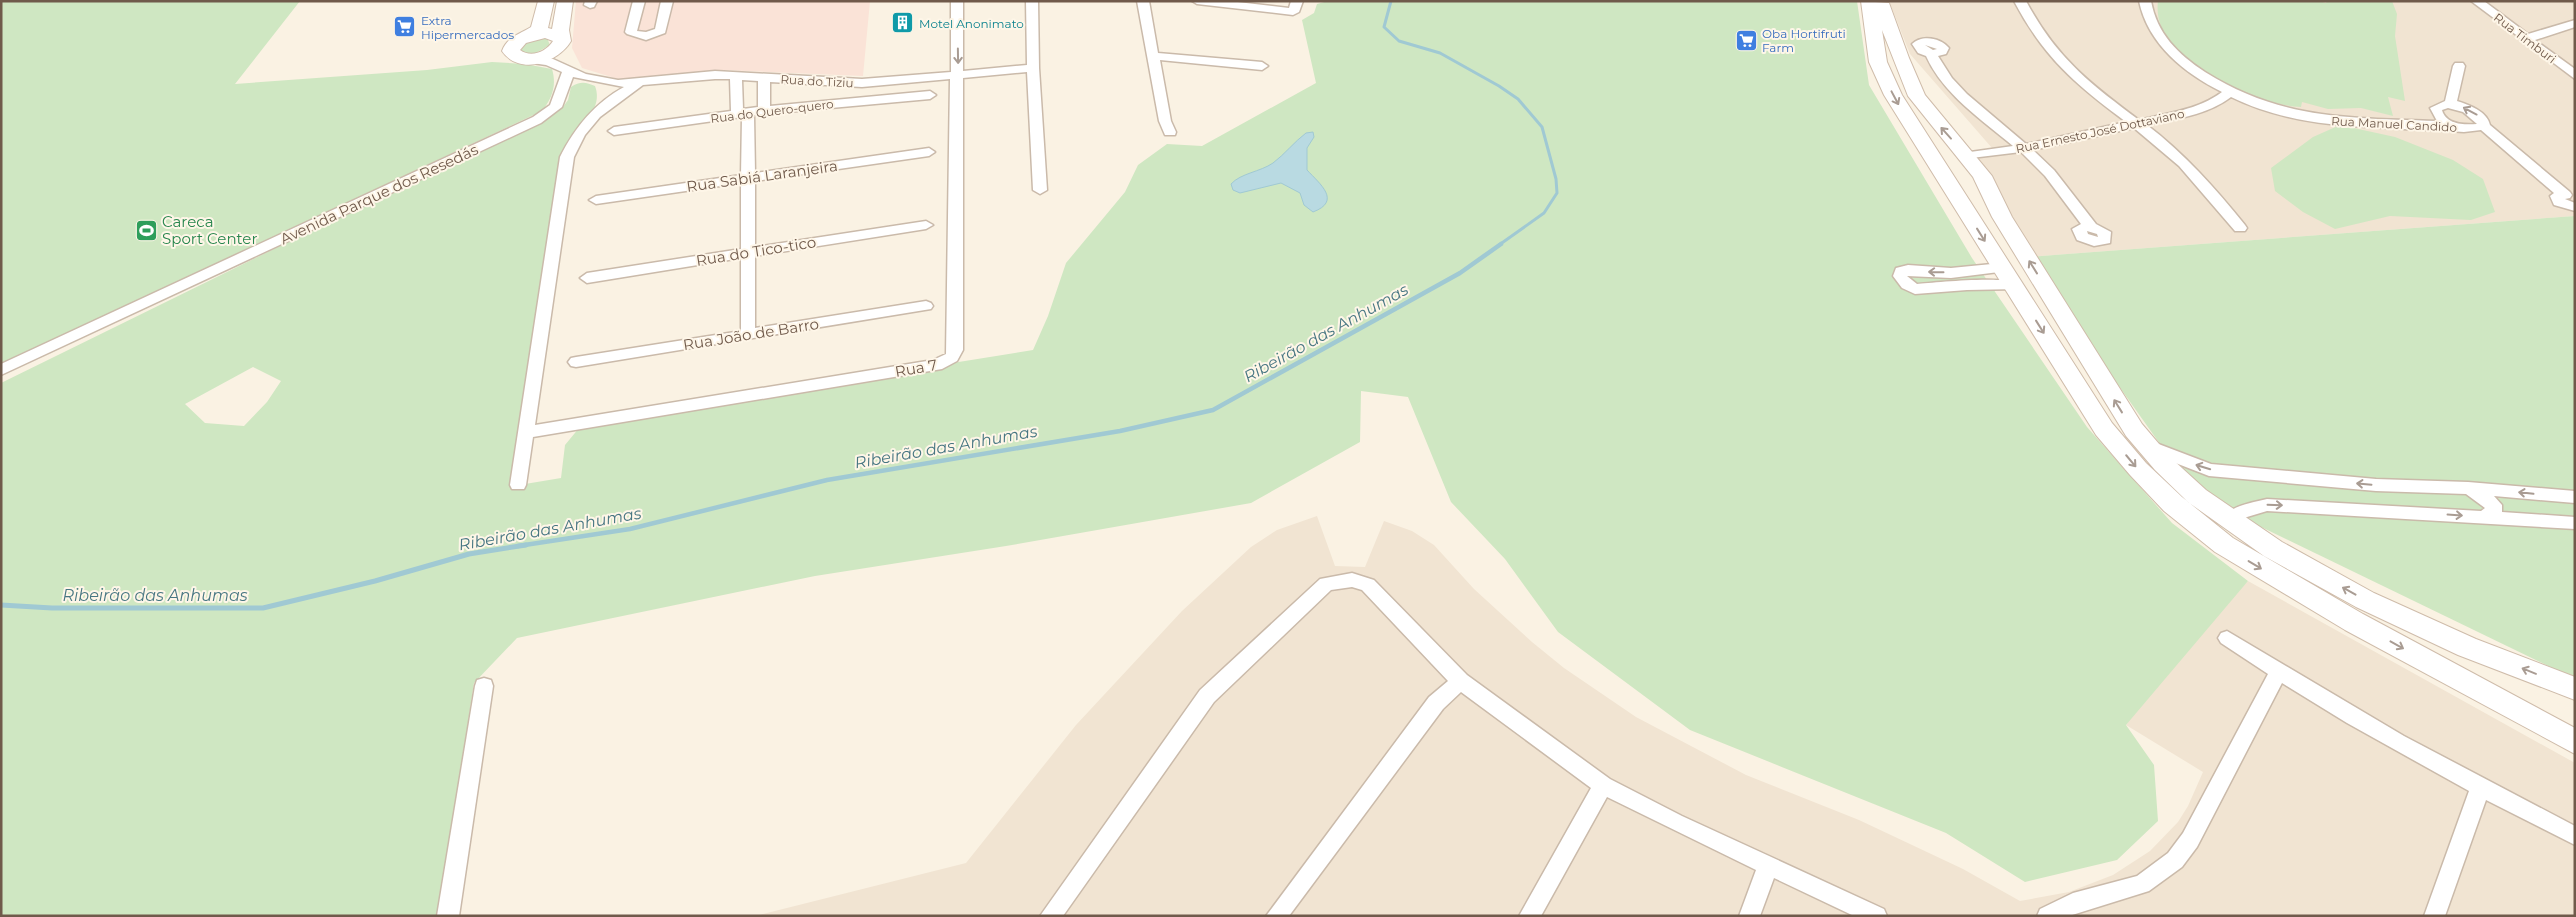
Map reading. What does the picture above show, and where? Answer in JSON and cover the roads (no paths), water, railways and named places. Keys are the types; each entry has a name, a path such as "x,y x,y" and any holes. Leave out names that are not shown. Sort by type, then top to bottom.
{"main road":[{"path":"546,1 539,29 515,43 511,51 514,56 529,59 548,55 561,44"},
{"path":"561,44 560,30 565,1"},
{"path":"1869,1 1878,62 1912,128 2104,429 2138,470 2173,504 2224,545 2284,582 2575,742"},
{"path":"1881,1 1900,58 1917,96"},
{"path":"527,36 554,34 561,44"},
{"path":"1878,62 1893,67 1933,119 1968,156 1982,176 2002,217 2123,414 2147,445 2198,496 2274,549 2366,600 2467,647 2575,689"}],"street":[{"path":"639,1 631,32 637,36 655,35 661,31 667,1"},
{"name":"Rua 7","path":"526,432 937,365 952,357 955,350 959,75 958,1"},
{"path":"1032,1 1033,68 1040,190"},
{"path":"1144,1 1166,121 1170,132"},
{"path":"1197,1 1295,7"},
{"path":"2020,1 2030,23 2059,63 2085,86 2164,145 2187,166 2240,228"},
{"name":"Rua Manuel Candido","path":"2145,1 2152,28 2162,42 2179,60 2228,93 2288,115 2317,121 2382,125 2450,125 2469,128 2484,126"},
{"name":"Rua Timburi","path":"2476,1 2575,75"},
{"path":"2526,39 2575,22"},
{"path":"561,44 567,69"},
{"path":"1931,53 1938,69 1952,85 2043,166 2090,226"},
{"path":"1154,56 1262,66"},
{"path":"529,59 549,62 567,69"},
{"path":"2450,104 2458,66"},
{"name":"Rua do Tiziu","path":"567,69 583,78 601,82 640,84 715,75 862,83 1033,68"},
{"name":"Avenida Parque dos Resedás","path":"1,370 537,120 556,107 567,69"},
{"path":"736,76 742,113 748,178 748,335"},
{"path":"764,78 764,110"},
{"path":"518,485 567,157 574,142 599,109 603,100 601,82"},
{"path":"599,109 640,84"},
{"name":"Rua Ernesto José Dottaviano","path":"1968,156 2023,148 2192,112 2214,103 2228,93"},
{"name":"Rua do Quero-quero","path":"614,132 764,110 930,95"},
{"path":"2450,125 2436,114 2436,108 2441,105 2450,104 2478,116 2484,126 2570,196"},
{"name":"Rua Sabiá Laranjeira","path":"596,200 929,152"},
{"path":"2570,196 2556,198 2562,204 2575,207"},
{"name":"Rua do Tico-tico","path":"587,278 926,225"},
{"path":"1908,270 2008,277 1967,285 1915,289 1907,285 1900,276 1901,271 1908,270"},
{"name":"Rua João de Barro","path":"576,362 926,306"},
{"path":"2147,445 2209,470 2359,484 2468,488 2575,497"},
{"path":"2412,486 2405,492 2405,498 2425,513"},
{"path":"2468,488 2486,497 2494,505 2493,513 2483,517"},
{"path":"2230,520 2242,512 2268,504 2575,523"},
{"path":"1050,916 1207,696 1326,584 1352,580 1368,585 1460,680 1603,785 1877,916"},
{"path":"2227,638 2278,673 2480,788 2575,836"},
{"path":"2046,916 2074,904 2142,884 2175,860 2190,840 2278,673"},
{"path":"1276,916 1436,703 1460,680"},
{"path":"448,916 484,686"},
{"path":"1529,916 1603,785"},
{"path":"2434,916 2480,788"},
{"path":"1749,916 1768,865"}],"water":[{"path":"1313,132 1314,137 1307,148 1307,170 1326,192 1326,203 1322,208 1313,212 1304,205 1300,193 1281,183 1240,193 1233,190 1231,184 1235,180 1273,163 1306,133"}],"waterway":[{"name":"Ribeirão das Anhumas","path":"1391,1 1384,27 1399,41 1440,53 1499,86 1518,99 1542,127 1556,179 1557,193 1544,213 1499,245"},
{"name":"Ribeirão das Anhumas","path":"518,546 630,529 827,480 1120,431 1213,410 1460,273 1501,244"},
{"name":"Ribeirão das Anhumas","path":"1,605 52,608 263,608 375,581 469,554 526,545"}],"place":[{"name":"Motel Anonimato","path":"903,23"},
{"name":"Extra Hipermercados","path":"405,27"},
{"name":"Oba Hortifruti Farm","path":"1746,40"},
{"name":"Careca Sport Center","path":"146,230"}]}
